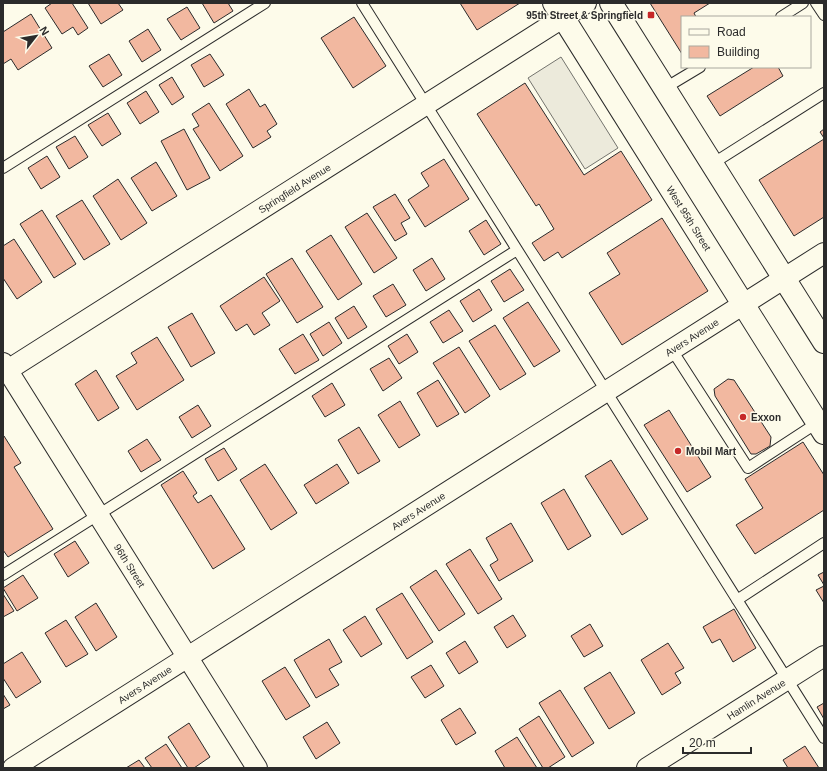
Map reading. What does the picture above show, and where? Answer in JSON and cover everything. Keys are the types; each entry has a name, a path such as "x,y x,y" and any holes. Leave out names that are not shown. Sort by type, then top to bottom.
{"main road":[{"path":"611,3 824,342"},
{"name":"West 95th Street","path":"559,10 821,428"}],"street":[{"name":"Springfield Avenue","path":"5,369 426,104 559,10 586,3"},
{"name":"Avers Avenue","path":"13,768 824,253"},
{"name":"96th Street","path":"5,369 98,514 257,768"},
{"name":"Hamlin Avenue","path":"647,768 824,656"}],"lane":[{"path":"3,168 265,3"},
{"path":"362,3 824,738"},
{"path":"783,16 803,3"},
{"path":"816,3 824,15"},
{"path":"665,88 698,68"},
{"path":"712,164 824,93"},
{"path":"3,575 517,250"},
{"path":"672,350 748,468 821,428"},
{"path":"737,600 824,543"}],"shaded area":[{"path":"561,57 618,148 585,169 528,78"}],"building":[{"path":"52,3 72,3 88,28 78,35 73,27 62,34 45,8"},
{"path":"88,3 118,3 123,10 101,24"},
{"path":"202,3 228,3 233,11 214,23"},
{"path":"460,3 520,3 477,30"},
{"path":"650,3 710,3 694,13 696,16 681,16 681,52"},
{"path":"187,7 200,28 181,40 167,19"},
{"path":"31,14 52,48 18,70 11,59 3,64 3,32"},
{"path":"354,17 386,66 353,88 321,38"},
{"path":"148,29 161,50 142,62 129,41"},
{"path":"109,54 122,75 103,87 89,66"},
{"path":"210,54 224,75 204,87 191,65"},
{"path":"752,68 779,68 783,76 720,116 707,96"},
{"path":"172,77 184,97 172,105 159,85"},
{"path":"525,83 584,175 621,151 652,200 562,258 558,252 544,261 532,243 554,229 539,204 536,206 477,114"},
{"path":"249,89 260,107 265,104 277,124 267,131 271,137 253,148 226,104"},
{"path":"146,91 159,112 140,124 127,103"},
{"path":"209,103 243,156 220,171 193,129 199,126 192,114"},
{"path":"108,113 121,134 102,146 88,125"},
{"path":"184,129 210,178 187,190 161,141"},
{"path":"824,129 824,138 820,132"},
{"path":"75,136 88,157 69,169 56,147"},
{"path":"824,139 824,217 794,236 759,180"},
{"path":"47,156 60,177 41,189 28,168"},
{"path":"444,159 469,199 425,227 408,200 429,186 421,173"},
{"path":"156,162 177,196 152,211 131,178"},
{"path":"118,179 147,223 121,240 93,196"},
{"path":"395,194 410,218 401,223 407,234 395,241 373,207"},
{"path":"82,200 110,244 84,260 56,216"},
{"path":"42,210 76,264 54,278 20,224"},
{"path":"367,213 397,258 374,273 345,227"},
{"path":"662,218 708,291 622,345 589,293 620,274 607,253"},
{"path":"486,220 501,244 484,255 469,231"},
{"path":"331,235 362,284 338,300 306,251"},
{"path":"14,239 42,282 17,299 3,278 3,246"},
{"path":"292,258 323,307 297,323 266,274"},
{"path":"432,258 445,279 426,291 413,270"},
{"path":"510,269 524,290 504,302 491,281"},
{"path":"264,277 280,301 262,313 270,325 254,335 247,324 236,331 220,306"},
{"path":"393,284 406,305 386,317 373,296"},
{"path":"479,289 492,310 473,322 460,301"},
{"path":"528,302 560,351 534,367 503,318"},
{"path":"354,306 367,327 348,339 335,318"},
{"path":"449,310 463,331 443,343 430,322"},
{"path":"192,313 215,353 191,367 168,327"},
{"path":"329,322 342,343 323,356 310,334"},
{"path":"495,325 526,374 500,390 469,341"},
{"path":"303,334 319,360 295,374 279,349"},
{"path":"407,334 418,352 399,364 388,346"},
{"path":"157,337 184,380 137,410 116,376 137,363 131,353"},
{"path":"459,347 490,396 465,413 433,363"},
{"path":"389,358 402,378 383,391 370,369"},
{"path":"96,370 119,408 98,421 75,384"},
{"name":"Exxon","path":"728,379 734,380 771,437 770,446 756,454 751,454 715,396 714,389"},
{"path":"438,380 459,414 437,427 417,393"},
{"path":"332,383 345,405 325,417 312,396"},
{"path":"400,401 420,435 399,448 378,415"},
{"path":"198,405 211,426 192,438 179,417"},
{"name":"Mobil Mart","path":"669,410 711,477 687,492 644,425"},
{"path":"359,427 380,461 358,474 338,440"},
{"path":"4,436 21,463 14,467 53,529 8,557 3,550"},
{"path":"147,439 161,460 141,472 128,451"},
{"path":"803,442 824,475 824,510 755,554 736,525 763,508 745,479"},
{"path":"224,448 237,469 218,481 205,459"},
{"path":"611,460 648,519 622,535 585,476"},
{"path":"265,464 297,513 271,530 240,480"},
{"path":"337,464 349,483 316,504 304,485"},
{"path":"183,471 197,493 193,496 198,503 211,495 245,549 213,569 161,485"},
{"path":"564,489 591,536 568,550 541,503"},
{"path":"511,523 533,561 499,581 490,565 498,560 486,538"},
{"path":"75,541 89,563 68,577 54,554"},
{"path":"470,549 502,599 478,614 446,564"},
{"path":"436,570 465,614 439,631 410,587"},
{"path":"824,572 824,585 818,575"},
{"path":"23,575 38,598 17,611 3,588"},
{"path":"824,586 824,603 816,590"},
{"path":"402,593 433,642 407,659 376,609"},
{"path":"3,594 14,611 3,617"},
{"path":"96,603 117,637 96,651 75,617"},
{"path":"734,609 756,648 733,662 720,639 712,643 703,627"},
{"path":"513,615 526,636 507,648 494,627"},
{"path":"365,616 382,644 361,657 343,630"},
{"path":"66,620 88,654 66,667 45,633"},
{"path":"590,624 603,646 584,657 571,636"},
{"path":"329,639 342,662 329,669 339,685 316,698 294,660"},
{"path":"465,641 478,662 459,674 446,653"},
{"path":"668,643 684,668 675,673 681,683 662,695 641,660"},
{"path":"22,652 41,682 16,698 3,678 3,664"},
{"path":"431,665 444,686 425,698 411,677"},
{"path":"285,667 310,706 286,720 262,681"},
{"path":"610,672 635,713 609,729 584,688"},
{"path":"560,690 594,743 572,757 539,703"},
{"path":"3,694 10,705 3,709"},
{"path":"824,703 824,719 817,707"},
{"path":"460,708 476,733 456,745 441,720"},
{"path":"539,716 565,757 548,768 543,768 519,729"},
{"path":"327,722 340,743 316,759 303,737"},
{"path":"189,723 210,757 194,768 188,768 168,737"},
{"path":"517,737 537,768 505,768 495,751"},
{"path":"166,744 182,768 152,768 145,758"},
{"path":"805,746 819,768 788,768 783,760"},
{"path":"139,760 145,768 126,768"}],"place":[{"name":"95th Street & Springfield","path":"651,15"},
{"name":"Exxon","path":"743,417"},
{"name":"Mobil Mart","path":"678,451"}]}
